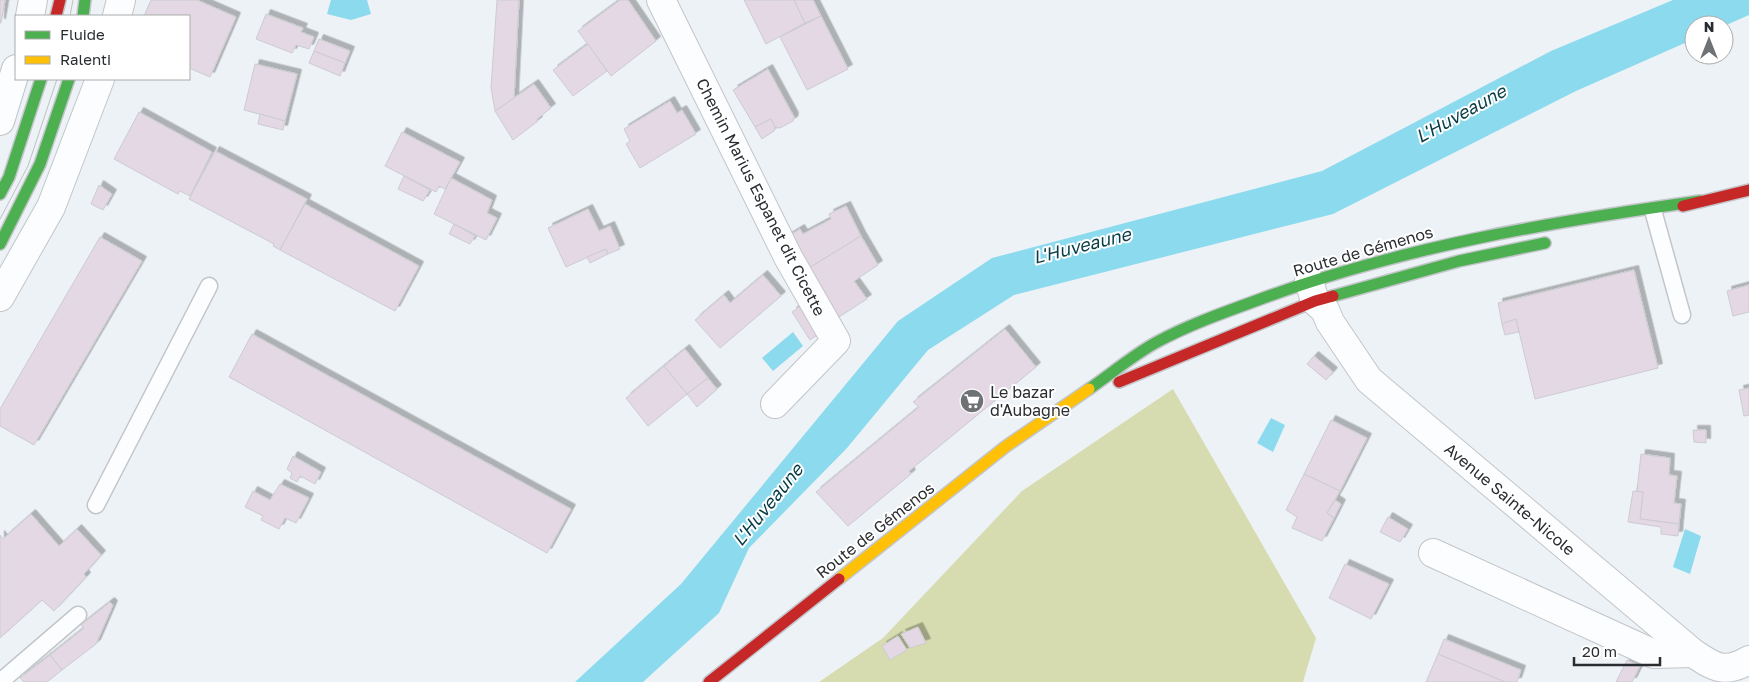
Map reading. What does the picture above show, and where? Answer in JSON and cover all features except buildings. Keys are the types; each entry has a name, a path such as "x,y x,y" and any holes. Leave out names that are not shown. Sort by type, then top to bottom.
{"main road":[{"path":"56,15 60,0"},
{"path":"83,15 85,0"},
{"path":"0,194 9,177 41,80"},
{"path":"0,244 24,201 58,120 68,80"},
{"name":"Route de Gémenos","path":"1617,225 1700,201 1749,190"},
{"name":"Route de Gémenos","path":"1062,406 1312,291 1463,240 1576,218 1700,201"},
{"name":"Route de Gémenos","path":"709,682 1005,447 1157,342 1239,307 1552,242"}],"street":[{"path":"30,15 33,0"},
{"path":"117,15 121,0"},
{"name":"Chemin Marius Espanet dit Cicette","path":"661,0 788,257 836,341 775,404"},
{"path":"0,121 15,72"},
{"path":"0,297 51,207 100,80"},
{"name":"Avenue Sainte-Nicole","path":"1312,291 1325,310 1330,322 1369,380 1712,667"},
{"path":"1433,553 1654,654 1712,667 1735,668 1749,660"}],"lane":[{"path":"1654,214 1682,315"},
{"path":"96,505 209,286"},
{"path":"0,682 78,616"}],"green space":[{"path":"1173,389 1316,638 1303,682 819,682 883,638 1022,491"}],"water":[{"path":"331,0 367,0 371,14 351,20 327,14"},
{"name":"L'Huveaune","path":"1673,0 1749,0 1749,15 1734,22 1734,15 1684,15 1684,43 1576,91 1333,214 1014,295 928,350 847,448 749,548 719,613 643,682 575,682 681,584 898,321 992,258 1322,171 1551,51"},
{"path":"793,332 803,346 773,371 762,358"},
{"path":"1271,418 1285,425 1273,452 1257,443"},
{"path":"1685,529 1701,536 1690,574 1673,567"}],"tram line":[{"path":"70,15 73,0"},
{"path":"0,219 28,166 57,80"}],"traffic: fast":[{"path":"83,15 85,0"},
{"path":"0,194 9,177 41,80"},
{"path":"0,244 40,164 69,80"},
{"path":"1089,389 1139,353 1169,336 1194,324 1312,281 1366,265 1476,238 1700,201"},
{"path":"1333,296 1459,261 1545,243"}],"traffic: slow":[{"path":"839,579 1005,447 1089,389"}],"traffic: jam":[{"path":"56,15 60,0"},
{"path":"1683,206 1749,190"},
{"path":"1119,382 1315,301 1333,296"},
{"path":"709,682 839,579"}],"place":[{"name":"Le bazar d'Aubagne","path":"972,401"}]}
